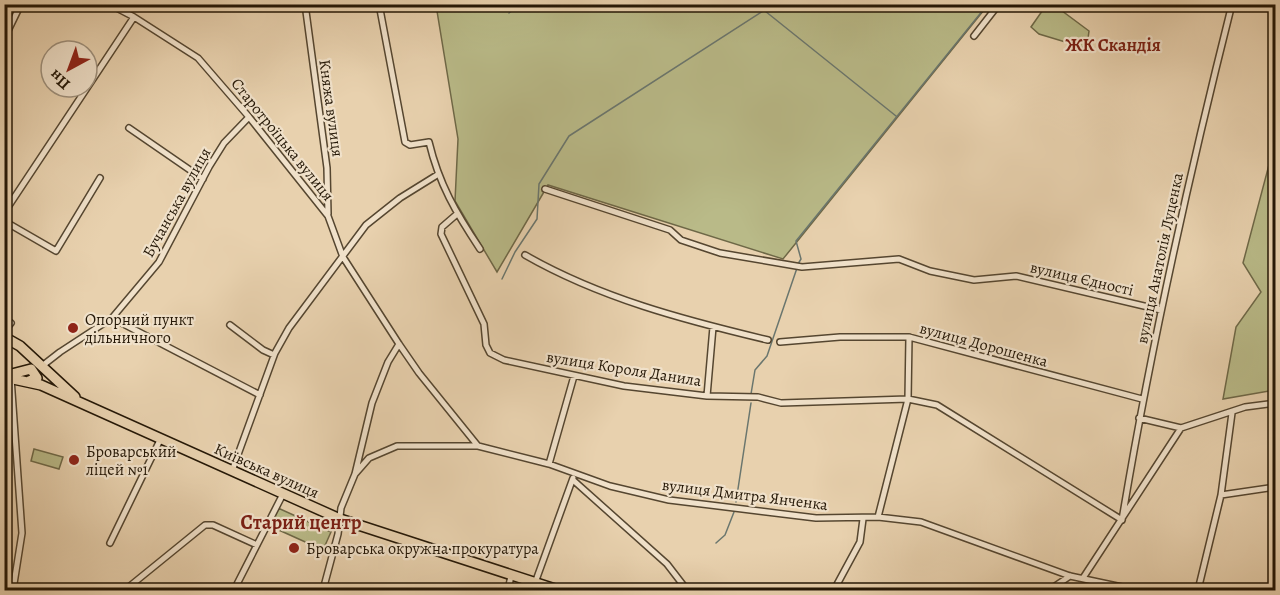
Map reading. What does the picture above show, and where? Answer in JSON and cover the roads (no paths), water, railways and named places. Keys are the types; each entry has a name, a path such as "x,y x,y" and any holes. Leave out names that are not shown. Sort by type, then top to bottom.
{"main road":[{"path":"4,337 20,346 81,403"},
{"path":"9,375 24,360 20,346"},
{"name":"Київська вулиця","path":"9,375 33,370 37,378 27,381 340,519 558,591"}],"street":[{"path":"4,39 21,4"},
{"name":"Старотроїцька вулиця","path":"109,4 134,17 198,58 249,117 328,216 343,257 399,344 424,380 478,446"},
{"name":"Княжа вулиця","path":"305,4 327,168 328,216"},
{"path":"379,4 405,142 410,146 429,142 437,175 457,214 480,249"},
{"path":"974,36 999,4"},
{"name":"вулиця Анатолія Луценка","path":"1122,520 1142,399 1176,234 1232,4"},
{"path":"4,213 134,17"},
{"name":"Бучанська вулиця","path":"42,366 60,351 112,318 159,262 224,143 249,117"},
{"path":"129,128 203,179"},
{"path":"232,471 274,355 289,328 366,225 400,198 437,175"},
{"path":"4,220 56,251 100,178"},
{"name":"вулиця Єдності","path":"545,189 670,231 681,240 720,253 802,267 899,259 930,271 974,280 1016,276 1161,310"},
{"name":"вулиця Короля Данила","path":"457,214 442,227 441,234 484,324 486,345 490,353 504,360 574,376 707,396 758,397 781,403 908,399 942,407 1122,520"},
{"path":"525,255 590,288 691,322 768,340"},
{"path":"112,318 260,395"},
{"path":"4,331 11,322"},
{"path":"230,325 263,350 274,355"},
{"path":"707,396 714,327"},
{"name":"вулиця Дорошенка","path":"780,342 840,337 909,337 1142,399"},
{"path":"878,518 908,399 909,337"},
{"path":"323,591 341,508 355,474 381,379 399,344"},
{"path":"9,375 22,534 13,591"},
{"path":"549,464 574,376"},
{"path":"1139,418 1181,428 1245,407 1275,403"},
{"path":"1198,591 1221,495 1232,413"},
{"name":"вулиця Анатолія Луценка","path":"1083,578 1181,428"},
{"path":"110,543 160,438"},
{"path":"362,443 368,452 379,453"},
{"name":"вулиця Дмитра Янченка","path":"355,474 369,458 397,446 478,446 549,464 574,477 669,500 816,518 878,518 921,522 942,527 1070,576 1136,591"},
{"path":"535,584 574,477 668,564 687,591"},
{"path":"1221,495 1275,487"},
{"path":"234,591 283,494"},
{"path":"834,591 860,542 863,519"},
{"path":"124,591 205,525 213,525 257,545"},
{"path":"508,591 511,576"},
{"path":"1049,591 1070,576"}],"waterway":[{"path":"509,13 521,4"},
{"path":"502,279 515,252 537,219 539,184 569,136 774,4"},
{"path":"798,264 801,259 796,241 988,4"},
{"path":"765,11 896,116"},
{"path":"751,394 755,370 767,356 797,268"},
{"path":"736,502 751,403"},
{"path":"716,543 725,535 734,512"}],"place":[{"name":"Опорний пункт дільничного","path":"73,328"},
{"name":"Броварський ліцей №1","path":"74,460"},
{"name":"Броварська окружна прокуратура","path":"294,548"}],"district":[{"name":"ЖК Скандія","path":"1113,45"},
{"name":"Старий центр","path":"301,522"}]}
